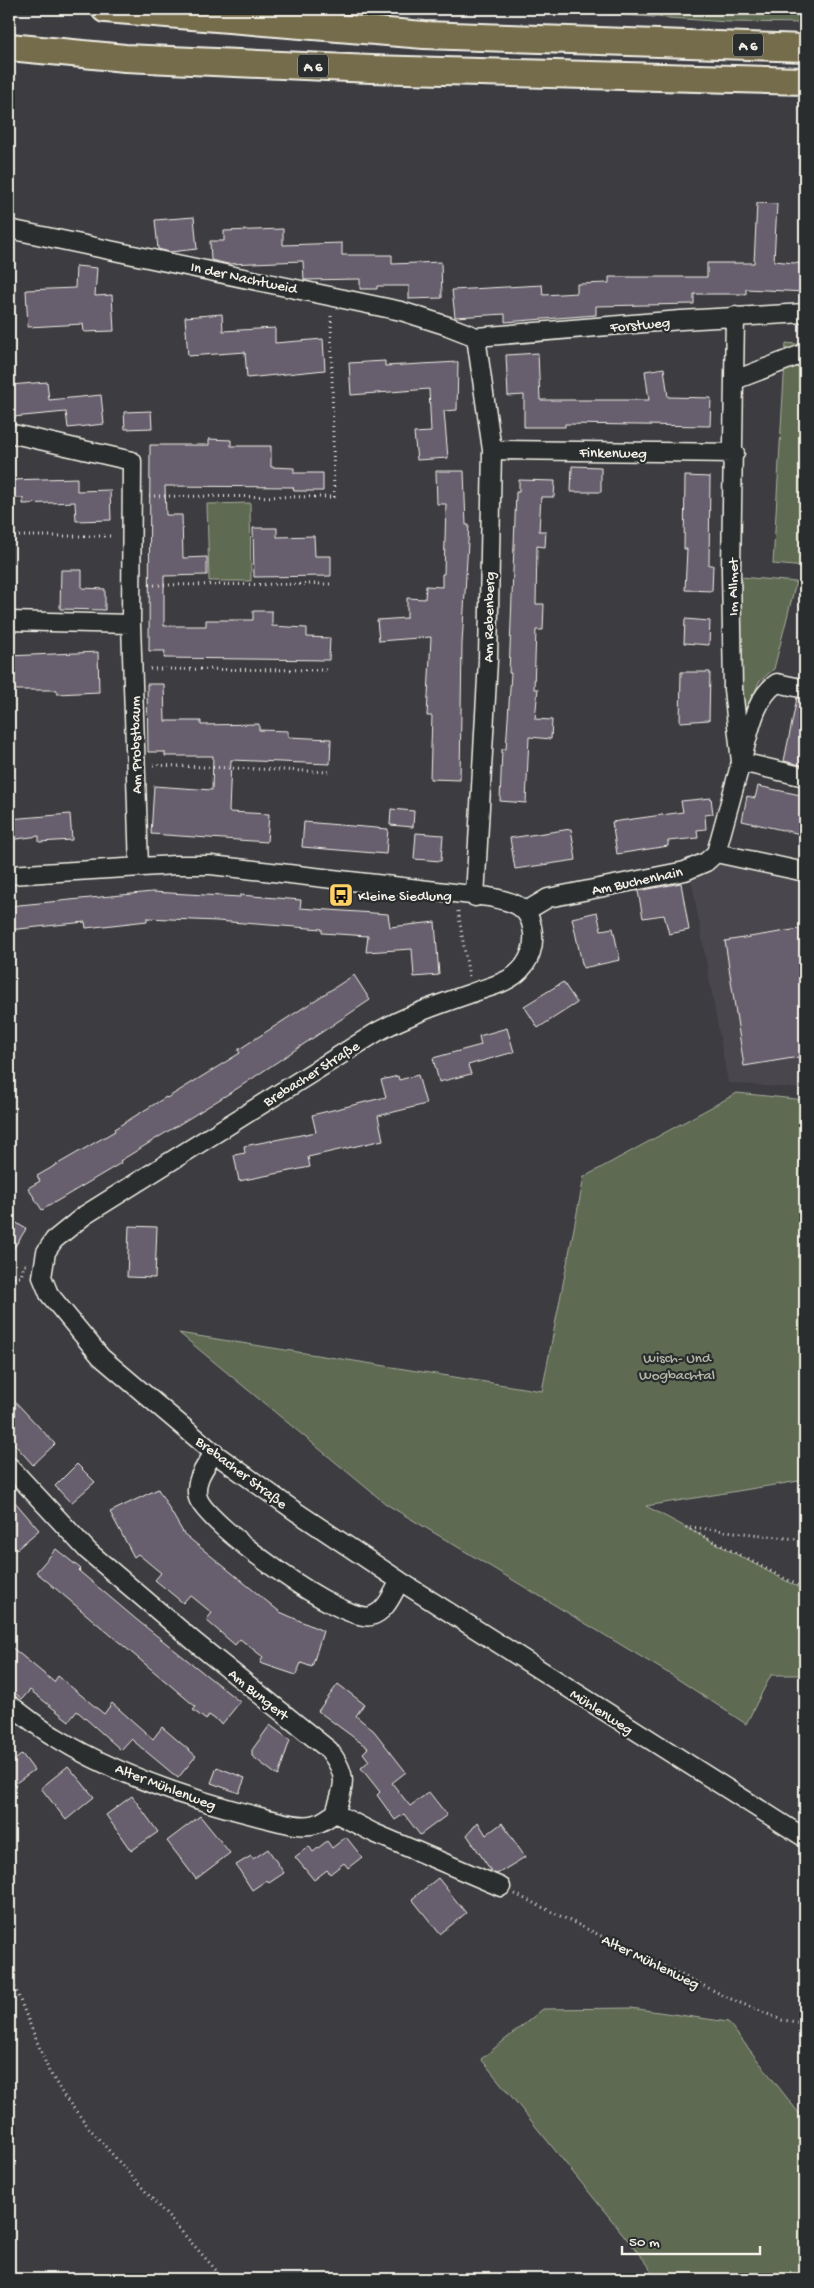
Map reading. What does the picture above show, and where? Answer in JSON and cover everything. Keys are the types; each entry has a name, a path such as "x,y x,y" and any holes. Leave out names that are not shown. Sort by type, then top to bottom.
{"highway":[{"name":"A 6","path":"105,9 424,36 805,48"},
{"name":"A 6","path":"9,47 145,58 618,77 805,82"}],"street":[{"name":"In der Nachtweid","path":"9,229 401,311 476,337"},
{"name":"Forstweg","path":"476,337 735,316 805,313"},
{"name":"Im Allmet","path":"716,853 741,762 733,679 731,570 735,453 735,316"},
{"name":"Am Rebenberg","path":"475,897 488,660 492,450 476,337"},
{"path":"735,380 805,353"},
{"name":"Am Probstbaum","path":"9,433 132,461 131,624 134,668 138,867"},
{"name":"Finkenweg","path":"492,450 735,453"},
{"path":"9,621 131,624"},
{"path":"805,689 777,683 768,689 760,700 741,762 805,776"},
{"path":"716,853 805,872"},
{"name":"Am Buchenhain","path":"526,911 548,898 685,871 706,862 716,853"},
{"path":"9,875 138,867 211,865 503,900 516,903 526,911"},
{"name":"Brebacher Straße","path":"400,1581 295,1511 214,1452 101,1357 49,1294 44,1284 42,1265 46,1252 65,1229 356,1044 396,1021 502,982 516,974 534,949 531,918 526,911"},
{"path":"214,1452 197,1482 198,1497 207,1512 286,1578 356,1615 370,1616 384,1609 400,1581"},
{"name":"Am Bungert","path":"9,1466 88,1551 196,1643 330,1750 341,1765 343,1775 343,1788 335,1812"},
{"name":"Mühlenweg","path":"400,1581 805,1838"},
{"name":"Alter Mühlenweg","path":"9,1704 55,1737 91,1756 211,1805 303,1825 315,1825 335,1812"},
{"path":"335,1812 374,1833 501,1887"}],"path":[{"path":"133,496 334,497 330,295"},
{"path":"9,536 133,536"},
{"path":"132,585 331,584"},
{"path":"134,668 329,670"},
{"path":"135,764 332,772"},
{"path":"454,894 471,993"},
{"path":"805,1540 686,1526 805,1589"},
{"name":"Alter Mühlenweg","path":"501,1887 740,2003 782,2020 805,2023"},
{"path":"9,1973 49,2071 64,2096 95,2135 224,2279"}],"shaded area":[{"path":"727,864 805,879 805,1089 728,1083 690,873"}],"green space":[{"path":"534,9 805,9 805,23 728,22"},
{"path":"786,343 805,345 805,567 773,564"},
{"path":"250,503 251,581 209,581 207,504"},
{"path":"741,577 796,582 774,669 759,682 749,708 739,709"},
{"name":"Wisch- Und Wogbachtal","path":"737,1093 805,1100 805,1480 646,1506 805,1591 805,1675 771,1675 746,1724 673,1676 386,1504 179,1333 542,1391 584,1177"},
{"path":"631,2008 728,2022 805,2121 805,2279 654,2279 648,2265 481,2059 543,2009"}],"building":[{"path":"757,203 777,204 774,261 805,264 805,292 746,289 746,294 694,294 694,304 596,306 596,315 505,322 505,314 455,317 452,290 542,285 543,295 577,293 577,284 609,283 609,277 707,277 707,263 754,263"},
{"path":"194,217 197,249 170,252 158,249 155,220"},
{"path":"283,229 283,245 342,243 342,255 392,255 392,264 441,262 442,298 409,299 409,286 377,286 377,289 360,289 360,279 304,280 303,261 228,264 211,260 210,241 224,241 224,231"},
{"path":"76,266 97,268 95,296 112,295 114,331 84,332 83,324 28,327 26,290 75,288"},
{"path":"222,314 223,331 275,328 275,343 323,339 325,370 247,378 245,352 188,356 185,317"},
{"path":"538,353 540,400 649,400 645,371 664,368 668,397 711,398 710,426 565,424 565,427 524,427 524,395 508,396 506,355"},
{"path":"385,361 385,366 458,362 457,410 444,411 448,458 417,460 414,433 431,432 429,389 351,395 349,363"},
{"path":"47,382 49,400 101,395 104,424 68,428 66,412 13,417 10,385"},
{"path":"151,411 152,428 125,429 124,412"},
{"path":"209,439 231,440 231,446 271,446 271,467 294,468 294,473 323,473 323,491 294,491 293,487 165,486 166,515 182,515 183,558 207,557 207,575 164,576 164,626 206,626 206,620 253,620 253,611 272,611 272,626 307,628 307,637 330,638 329,660 164,658 165,651 149,651 150,445 209,445"},
{"path":"572,466 601,467 601,492 571,492"},
{"path":"436,471 464,471 466,525 469,525 462,644 460,780 430,779 432,716 427,716 431,637 379,641 377,620 407,618 407,598 425,599 426,586 442,587 446,504 437,504"},
{"path":"685,476 710,477 709,565 713,565 712,591 685,590 687,549 684,549"},
{"path":"77,478 77,491 110,490 111,520 76,521 75,502 23,504 23,498 9,498 9,480"},
{"path":"519,480 555,481 554,497 541,497 539,531 546,531 545,547 537,546 536,604 544,604 543,630 536,630 534,689 538,689 535,719 552,720 551,739 529,737 526,803 500,801 502,749 506,749 511,673 509,673 516,492 519,492"},
{"path":"253,528 277,528 277,537 314,536 315,556 331,556 331,576 254,577"},
{"path":"61,570 82,570 82,588 105,589 105,610 60,609"},
{"path":"685,619 710,621 709,645 684,643"},
{"path":"98,652 99,692 57,694 57,690 9,690 9,656"},
{"path":"681,672 710,672 709,720 680,722"},
{"path":"147,684 164,684 165,721 201,721 201,725 259,724 259,730 288,731 288,737 331,739 330,764 231,760 229,812 269,814 267,842 151,834 154,786 212,790 213,756 165,756 165,752 148,752"},
{"path":"797,698 805,699 805,766 784,761"},
{"path":"758,786 805,796 805,835 742,821 747,796 755,798"},
{"path":"711,798 713,814 705,815 706,829 697,830 698,838 668,841 668,846 617,854 612,822 683,812 681,801"},
{"path":"391,809 414,811 413,827 390,825"},
{"path":"70,814 72,840 39,842 39,836 9,840 9,819"},
{"path":"304,822 388,829 386,854 302,847"},
{"path":"571,829 576,860 515,869 510,838"},
{"path":"416,833 443,835 441,861 414,859"},
{"path":"681,883 689,930 669,934 664,915 643,918 638,891"},
{"path":"152,892 240,897 240,895 301,900 300,908 388,914 390,927 435,922 439,975 414,977 412,949 366,952 368,936 322,933 322,929 147,918 147,921 86,928 85,922 9,930 9,906"},
{"path":"597,912 601,930 613,928 620,960 583,968 572,918"},
{"path":"805,928 805,1056 744,1066 725,941"},
{"path":"354,975 370,1000 238,1088 120,1161 121,1163 42,1210 28,1188 40,1181 37,1176 115,1131 114,1129 240,1053 238,1050"},
{"path":"563,982 577,1003 538,1028 524,1006"},
{"path":"507,1028 514,1052 468,1065 471,1074 439,1082 433,1058 481,1045 479,1036"},
{"path":"418,1075 426,1104 378,1116 383,1140 308,1157 310,1167 239,1181 234,1155 245,1153 244,1146 316,1132 312,1115 386,1097 381,1080 398,1076 399,1080"},
{"path":"9,1218 26,1229 9,1256"},
{"path":"129,1226 157,1227 155,1278 127,1277"},
{"path":"9,1395 55,1444 33,1465 9,1438"},
{"path":"77,1464 95,1482 71,1503 55,1486"},
{"path":"158,1489 184,1534 280,1612 323,1631 312,1667 301,1663 296,1675 260,1663 263,1657 240,1639 235,1645 206,1620 212,1613 190,1595 183,1603 155,1580 161,1573 138,1554 134,1557 110,1512"},
{"path":"9,1495 39,1530 17,1549 9,1540"},
{"path":"56,1549 137,1620 240,1702 222,1724 209,1715 206,1720 193,1710 196,1707 36,1572"},
{"path":"9,1645 54,1682 58,1676 104,1714 112,1703 153,1739 162,1727 196,1756 178,1778 131,1739 121,1750 77,1711 69,1721 30,1690 22,1699 9,1688"},
{"path":"338,1684 364,1704 356,1716 374,1731 406,1772 392,1783 410,1806 429,1792 447,1815 420,1835 404,1814 395,1820 377,1795 380,1792 361,1768 369,1761 363,1753 368,1748 318,1711"},
{"path":"270,1725 290,1740 278,1776 252,1756 252,1750"},
{"path":"22,1754 34,1770 9,1788 9,1765"},
{"path":"68,1766 94,1797 66,1820 41,1788"},
{"path":"217,1767 245,1778 239,1793 211,1783"},
{"path":"132,1796 158,1832 131,1851 106,1815"},
{"path":"200,1816 230,1853 196,1879 167,1841"},
{"path":"478,1822 486,1835 502,1823 525,1857 497,1874 492,1872 467,1835"},
{"path":"346,1837 362,1857 348,1868 344,1863 330,1874 327,1870 314,1880 295,1857 309,1846 313,1852 327,1841 332,1848"},
{"path":"268,1849 284,1873 269,1883 267,1880 252,1890 236,1865 251,1856 253,1859"},
{"path":"438,1878 466,1913 440,1934 412,1899"}],"place":[{"name":"Kleine Siedlung","path":"341,895"}]}
